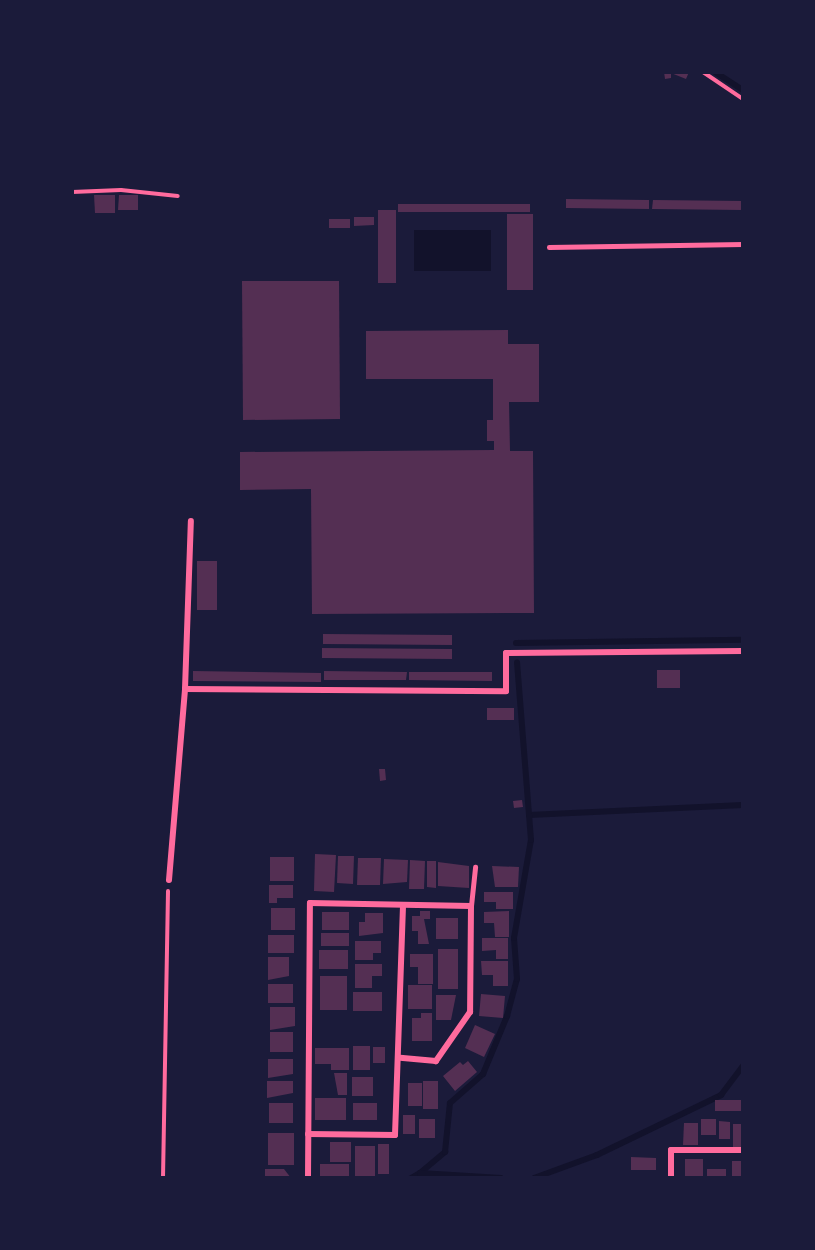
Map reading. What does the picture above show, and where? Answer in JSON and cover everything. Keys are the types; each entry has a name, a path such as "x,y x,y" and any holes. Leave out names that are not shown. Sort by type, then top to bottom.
{"street":[{"path":"169,880 186,689 191,521"},
{"path":"186,689 506,691 506,653 743,651"},
{"path":"308,1178 310,903 471,906 470,1012 436,1061 400,1058"},
{"path":"308,1134 395,1135 400,1058 403,905"},
{"path":"671,1178 670,1150 743,1150"}],"lane":[{"path":"549,247 743,244"},
{"path":"471,906 475,867"}],"path":[{"path":"703,72 743,99"},
{"path":"72,192 121,190 178,196"},
{"path":"162,1178 169,880"}],"shaded area":[{"path":"414,230 491,230 491,271 414,271"}],"building":[{"path":"664,72 689,72 686,79 671,73 671,78 665,79"},
{"path":"94,195 115,195 115,213 95,213"},
{"path":"119,195 138,195 138,210 118,210"},
{"path":"566,199 649,200 649,209 566,208"},
{"path":"653,200 743,201 743,210 652,209"},
{"path":"398,204 530,204 530,212 398,212"},
{"path":"378,210 396,210 396,283 378,283"},
{"path":"507,214 533,214 533,290 507,290"},
{"path":"354,217 374,217 374,225 354,226"},
{"path":"329,219 350,219 350,228 329,228"},
{"path":"242,281 339,281 340,419 243,420"},
{"path":"508,330 508,344 539,344 539,402 509,402 510,451 533,451 534,613 312,614 311,489 240,490 240,452 494,450 494,441 487,441 487,420 493,420 493,379 366,379 366,331"},
{"path":"197,561 217,561 217,610 197,610"},
{"path":"323,634 452,635 452,645 323,644"},
{"path":"322,648 452,649 452,659 322,658"},
{"path":"657,670 680,670 680,688 657,688"},
{"path":"193,671 321,673 321,682 193,681"},
{"path":"324,671 407,672 406,680 324,680"},
{"path":"409,672 492,672 492,681 409,680"},
{"path":"487,708 514,708 514,720 487,720"},
{"path":"379,769 385,769 386,780 380,781"},
{"path":"522,800 523,807 514,808 513,801"},
{"path":"315,854 336,855 334,892 314,891"},
{"path":"338,856 354,856 353,884 337,883"},
{"path":"270,857 294,857 294,881 270,881"},
{"path":"358,858 381,858 380,885 357,885"},
{"path":"384,859 408,860 407,882 383,884"},
{"path":"410,860 425,861 424,889 409,889"},
{"path":"427,861 436,861 436,888 427,887"},
{"path":"438,862 469,866 469,888 438,886"},
{"path":"492,866 519,867 518,887 495,887"},
{"path":"269,885 293,885 293,898 277,898 277,903 269,903"},
{"path":"484,892 513,892 513,909 496,909 496,902 484,902"},
{"path":"271,908 295,908 295,930 271,930"},
{"path":"420,911 430,911 430,919 424,919 429,944 418,944 418,931 412,931 412,916 420,916"},
{"path":"509,911 509,937 495,937 494,923 484,923 484,912"},
{"path":"322,912 349,912 349,930 322,930"},
{"path":"365,913 383,913 383,933 359,936 359,922 365,922"},
{"path":"436,918 458,918 458,939 436,939"},
{"path":"321,933 349,933 349,946 321,946"},
{"path":"268,935 294,935 294,953 268,953"},
{"path":"482,938 508,938 508,959 496,959 496,950 482,951"},
{"path":"355,941 381,941 381,953 373,953 373,960 355,960"},
{"path":"438,949 458,949 458,989 438,989"},
{"path":"319,950 348,950 348,969 319,969"},
{"path":"410,954 433,954 433,984 418,984 418,967 410,967"},
{"path":"268,957 289,957 289,976 268,980"},
{"path":"481,961 508,961 508,986 493,986 493,975 482,975"},
{"path":"355,964 382,964 382,976 372,976 372,988 355,988"},
{"path":"320,976 347,976 347,1010 320,1010"},
{"path":"268,984 293,984 293,1003 268,1003"},
{"path":"408,985 432,985 432,1009 408,1009"},
{"path":"353,992 382,992 382,1011 353,1011"},
{"path":"481,994 505,996 503,1018 479,1016"},
{"path":"436,995 456,995 451,1020 436,1020"},
{"path":"270,1007 295,1007 295,1026 270,1030"},
{"path":"421,1013 432,1013 432,1041 412,1041 412,1018 421,1018"},
{"path":"475,1025 495,1034 484,1057 465,1048"},
{"path":"270,1032 293,1032 293,1052 270,1052"},
{"path":"353,1046 370,1046 370,1070 353,1070"},
{"path":"373,1047 385,1047 385,1063 373,1063"},
{"path":"315,1048 349,1048 349,1070 331,1070 331,1064 315,1064"},
{"path":"268,1059 293,1059 293,1074 268,1078"},
{"path":"468,1061 477,1072 455,1091 443,1076 460,1062 463,1065"},
{"path":"334,1073 347,1073 347,1095 338,1095"},
{"path":"352,1077 373,1077 373,1096 352,1096"},
{"path":"267,1081 293,1081 293,1093 267,1098"},
{"path":"423,1081 438,1081 438,1109 423,1109"},
{"path":"408,1083 422,1083 422,1106 408,1106"},
{"path":"315,1098 346,1098 346,1120 315,1120"},
{"path":"715,1100 743,1100 743,1111 715,1111"},
{"path":"269,1103 293,1103 293,1123 269,1123"},
{"path":"353,1103 377,1103 377,1120 353,1120"},
{"path":"403,1115 415,1115 415,1134 403,1134"},
{"path":"419,1119 435,1119 435,1138 419,1138"},
{"path":"701,1119 716,1119 716,1135 701,1135"},
{"path":"719,1121 730,1122 730,1139 719,1139"},
{"path":"684,1123 698,1123 698,1145 683,1145"},
{"path":"733,1124 743,1124 743,1147 733,1147"},
{"path":"268,1133 294,1133 294,1165 268,1165"},
{"path":"330,1142 351,1142 351,1162 330,1162"},
{"path":"378,1144 389,1144 389,1174 378,1174"},
{"path":"355,1146 375,1146 375,1178 355,1178"},
{"path":"631,1157 656,1158 656,1170 631,1170"},
{"path":"685,1159 703,1159 703,1178 685,1178"},
{"path":"732,1161 743,1161 743,1178 732,1178"},
{"path":"320,1164 349,1164 349,1178 320,1178"},
{"path":"265,1169 284,1169 291,1178 265,1178"},
{"path":"707,1169 726,1169 726,1178 707,1178"}],"waterway":[{"path":"715,72 743,90"},
{"path":"516,643 743,640"},
{"path":"420,1173 445,1152 450,1103 483,1074 507,1016 517,979 514,938 531,840 517,663"},
{"path":"529,815 743,805"},
{"path":"534,1178 597,1155 721,1095 743,1066"},
{"path":"411,1178 420,1173 501,1178"}]}
